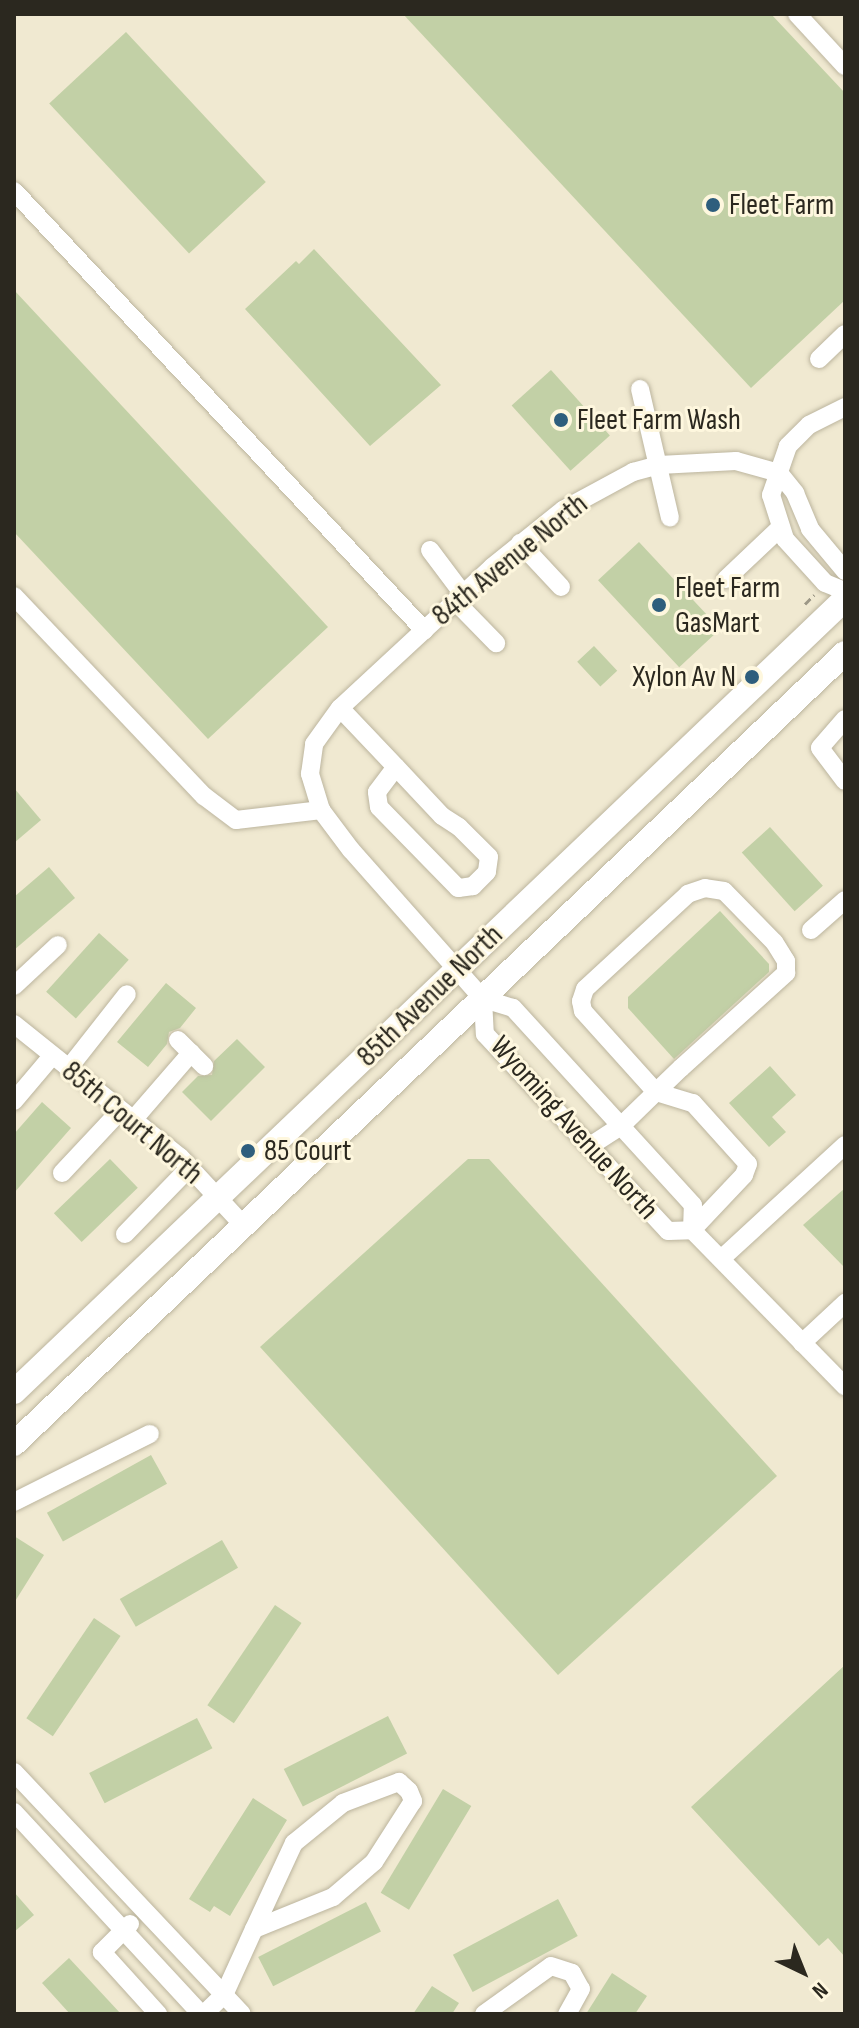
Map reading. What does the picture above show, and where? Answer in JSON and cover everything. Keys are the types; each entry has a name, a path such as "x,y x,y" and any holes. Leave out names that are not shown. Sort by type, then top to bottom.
{"main road":[{"name":"85th Avenue North","path":"14,1392 845,599"},
{"name":"85th Avenue North","path":"14,1444 845,653"}],"street":[{"path":"797,14 845,66"},
{"path":"14,191 424,630"},
{"path":"819,359 845,334"},
{"path":"640,389 670,518"},
{"path":"845,407 809,425 788,446 771,495 785,539 825,583 845,591"},
{"name":"84th Avenue North","path":"310,774 314,744 340,708 520,543 599,488 659,465 736,461 779,473"},
{"path":"779,473 795,493 810,529 845,571"},
{"path":"726,579 780,528"},
{"path":"520,543 561,587"},
{"path":"430,550 459,598 496,643"},
{"path":"14,596 204,796 236,820 321,810"},
{"path":"340,708 396,767 442,816 459,827 489,857 487,872 473,886 458,888 379,807 377,792 396,767"},
{"path":"845,719 820,748 845,781"},
{"name":"Wyoming Avenue North","path":"310,774 321,810 351,850 483,999 513,1008 693,1205 692,1230 802,1343 842,1377"},
{"path":"590,1146 621,1126 656,1092 786,973 786,961 774,942 724,891 705,888 688,894 585,989 581,1001 583,1011 656,1092 693,1103 748,1164 744,1175 692,1230"},
{"path":"811,930 845,900"},
{"path":"14,986 58,945"},
{"path":"68,1069 127,994"},
{"name":"Wyoming Avenue North","path":"483,999 485,1034 668,1231 692,1230"},
{"name":"85th Court North","path":"14,1024 190,1167 245,1227"},
{"path":"62,1173 191,1053"},
{"path":"14,1101 52,1056"},
{"path":"721,1259 845,1145"},
{"path":"125,1234 190,1167"},
{"path":"802,1343 845,1303"},
{"path":"14,1502 150,1434"},
{"path":"14,1772 242,2014"},
{"path":"14,1812 202,2014 224,1995 254,1929 294,1843 343,1803 399,1782 409,1791 413,1801 374,1862 333,1897 254,1929"},
{"path":"144,1911 102,1952 158,2014"},
{"path":"484,2014 551,1966 572,1973 581,1989 567,2014"}],"building":[{"name":"Fleet Farm","path":"403,14 771,14 845,93 845,300 751,388"},
{"path":"126,32 266,182 189,254 49,104"},
{"path":"314,249 441,385 370,446 245,309 296,261 299,264"},
{"path":"14,290 328,627 208,739 14,532"},
{"name":"Fleet Farm Wash","path":"551,370 610,435 570,471 512,405"},
{"name":"Fleet Farm GasMart","path":"639,542 720,629 679,667 598,580"},
{"name":"Fleet Farm GasMart","path":"594,646 617,671 600,687 577,662"},
{"path":"14,788 41,820 14,843"},
{"path":"770,827 823,886 795,911 742,852"},
{"path":"49,867 75,898 14,950 14,897"},
{"path":"720,911 769,964 769,972 674,1059 628,1008 628,997"},
{"path":"99,933 129,960 76,1018 46,992"},
{"path":"166,983 196,1008 180,1028 169,1032 167,1044 148,1067 117,1042"},
{"path":"237,1039 265,1067 211,1121 182,1092 198,1076 212,1075 214,1061"},
{"path":"770,1066 796,1095 772,1117 786,1132 769,1147 729,1103"},
{"path":"42,1102 71,1128 14,1193 14,1134"},
{"path":"110,1159 138,1188 82,1242 54,1213"},
{"path":"468,1159 489,1159 777,1476 558,1675 260,1347"},
{"path":"845,1188 845,1268 803,1225"},
{"path":"151,1455 167,1484 63,1542 47,1513"},
{"path":"14,1536 44,1555 14,1603"},
{"path":"222,1540 238,1568 136,1627 120,1599"},
{"path":"275,1605 302,1623 234,1723 207,1705"},
{"path":"94,1618 121,1636 53,1736 26,1718"},
{"path":"845,1665 845,1957 828,1938 819,1946 691,1807"},
{"path":"388,1716 407,1753 303,1807 284,1769"},
{"path":"197,1718 212,1748 105,1803 89,1773"},
{"path":"443,1789 471,1806 409,1910 381,1893"},
{"path":"253,1798 287,1820 230,1916 214,1906 210,1912 189,1899"},
{"path":"14,1892 34,1915 14,1932"},
{"path":"558,1899 578,1936 473,1992 453,1955"},
{"path":"366,1902 381,1931 273,1986 258,1957"},
{"path":"69,1958 121,2014 70,2014 42,1983"},
{"path":"612,1973 647,1996 635,2014 586,2014"},
{"path":"432,1986 459,2003 452,2014 413,2014"}],"place":[{"name":"Fleet Farm","path":"713,205"},
{"name":"Fleet Farm Wash","path":"561,420"},
{"name":"Fleet Farm GasMart","path":"659,605"},
{"name":"Xylon Av N","path":"752,677"},
{"name":"85 Court","path":"248,1151"}]}
